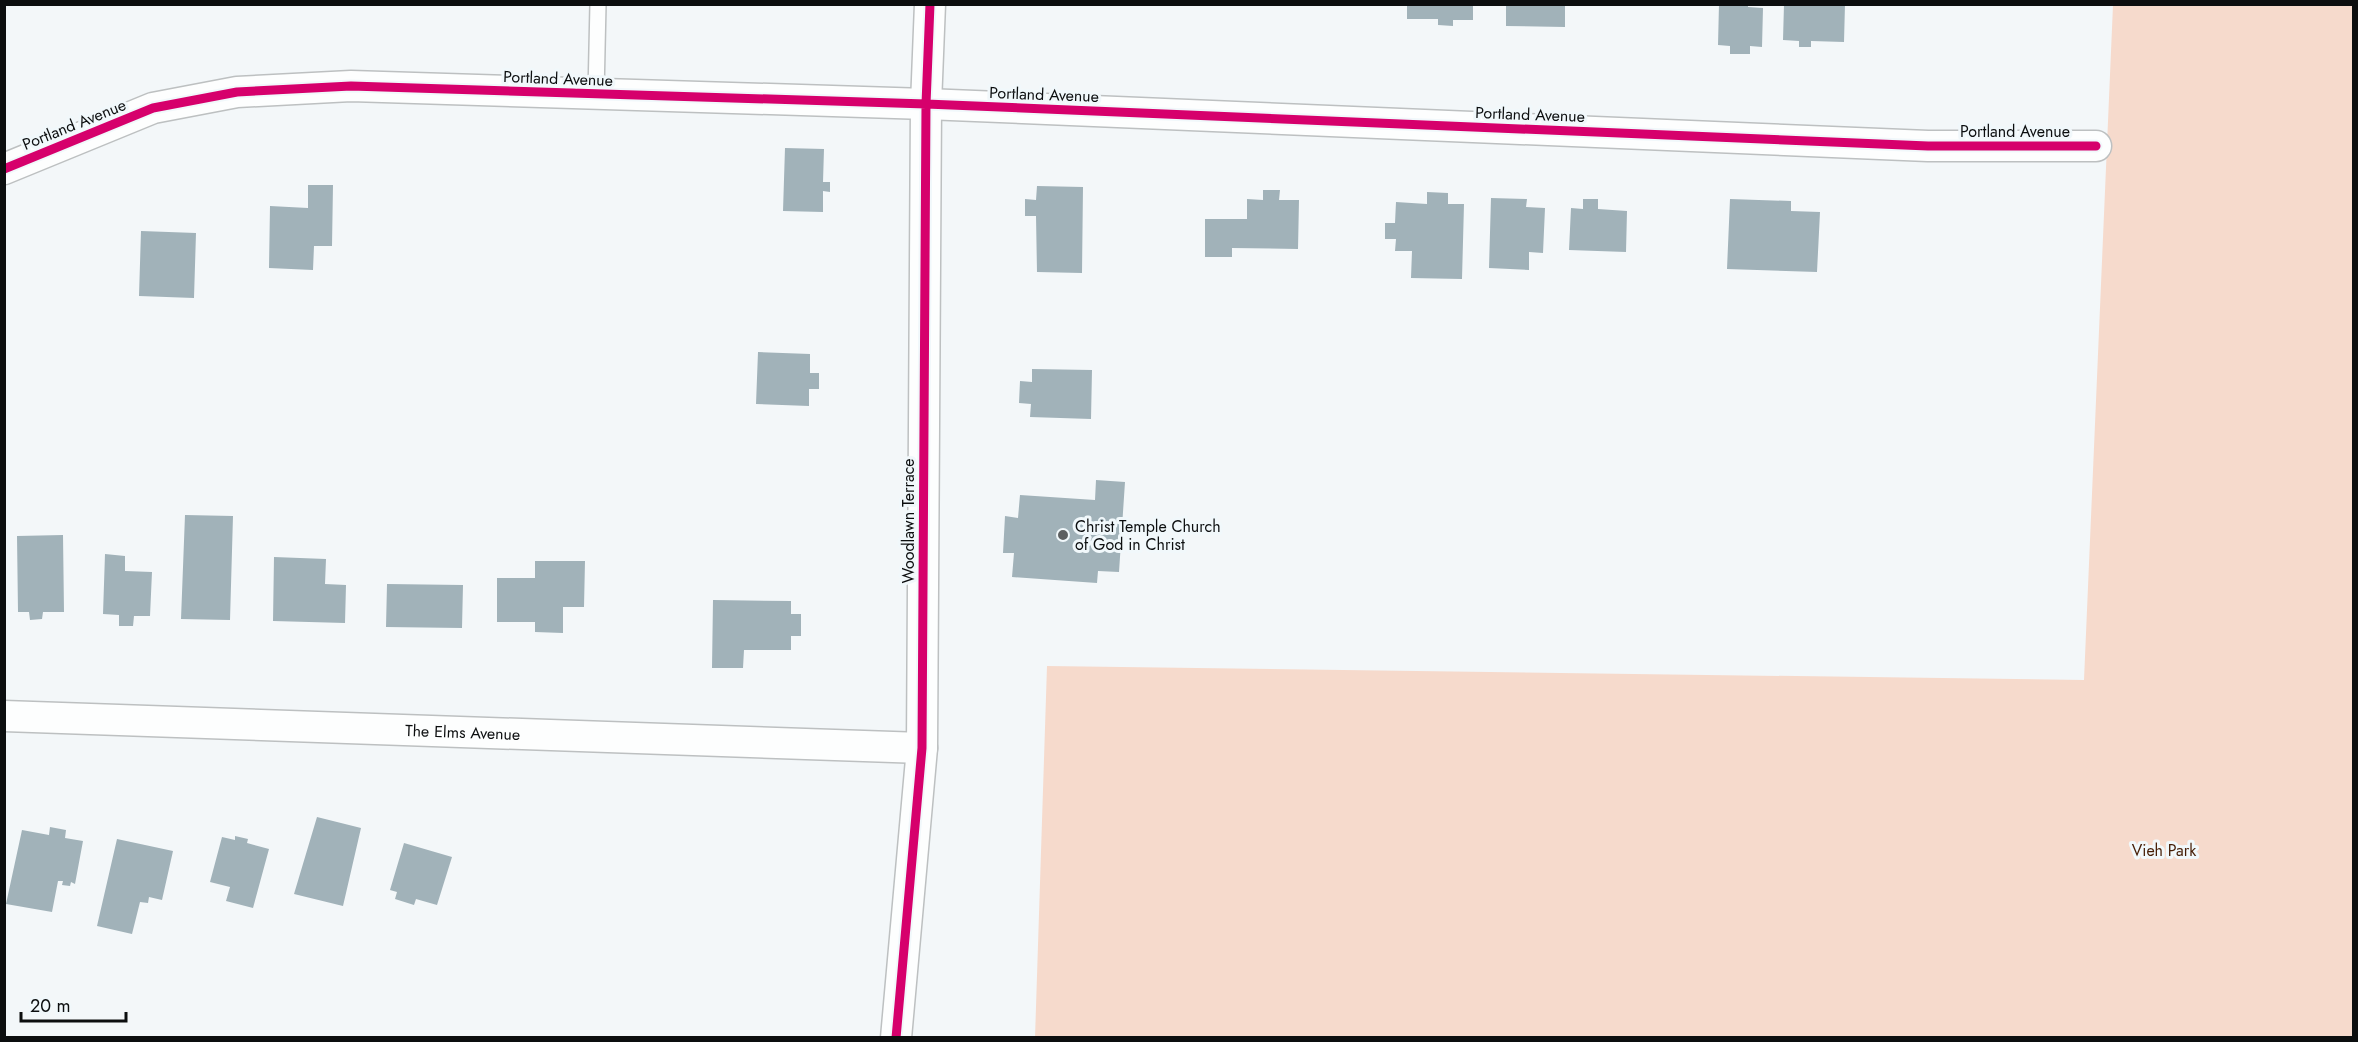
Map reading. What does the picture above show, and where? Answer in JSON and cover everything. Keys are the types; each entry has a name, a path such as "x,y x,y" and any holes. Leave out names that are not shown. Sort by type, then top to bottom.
{"street":[{"name":"Woodlawn Terrace","path":"896,1038 922,748 926,104 930,4"},
{"name":"Portland Avenue","path":"4,169 153,108 237,92 351,86 926,104 1928,146 2096,146"},
{"name":"The Elms Avenue","path":"4,716 922,748"}],"lane":[{"path":"596,94 598,4"}],"green space":[{"name":"Vieh Park","path":"2113,5 2353,5 2353,1037 1035,1038 1047,666 2084,680"}],"building":[{"path":"1407,4 1473,4 1473,20 1453,20 1453,26 1438,25 1438,19 1407,19"},
{"path":"1506,4 1565,4 1565,27 1506,26"},
{"path":"1719,4 1748,4 1748,7 1763,8 1762,47 1750,46 1750,54 1730,54 1730,46 1718,45"},
{"path":"1784,4 1845,4 1844,42 1811,41 1811,47 1799,47 1799,41 1783,40"},
{"path":"785,148 824,149 823,182 830,182 830,192 823,191 823,212 783,211"},
{"path":"308,185 333,185 332,246 314,246 313,270 269,268 270,206 308,208"},
{"path":"1037,186 1083,187 1082,273 1037,272 1036,216 1025,216 1025,199 1036,200"},
{"path":"1263,190 1280,190 1279,200 1299,200 1298,249 1232,248 1232,257 1205,257 1205,219 1247,219 1247,199 1263,200"},
{"path":"1427,192 1448,193 1448,204 1464,204 1462,279 1411,278 1412,251 1395,251 1396,239 1385,239 1385,223 1395,223 1396,202 1427,204"},
{"path":"1491,198 1527,199 1526,207 1545,208 1543,253 1529,252 1529,270 1489,268"},
{"path":"1583,199 1598,199 1598,209 1627,211 1626,252 1569,250 1571,208 1583,209"},
{"path":"1730,199 1791,201 1791,211 1820,212 1817,272 1727,269"},
{"path":"141,231 196,233 194,298 139,296"},
{"path":"758,352 810,354 810,373 819,373 819,389 809,389 809,406 756,404"},
{"path":"1032,369 1092,370 1091,419 1030,417 1031,404 1019,403 1020,381 1032,382"},
{"name":"Christ Temple Church of God in Christ","path":"1096,480 1125,482 1119,572 1098,571 1097,583 1012,577 1014,553 1003,553 1005,516 1018,518 1020,495 1095,500"},
{"path":"185,515 233,516 230,620 181,619"},
{"path":"63,535 64,612 43,612 42,619 30,620 29,612 18,612 17,536"},
{"path":"105,554 125,556 125,571 152,572 150,616 134,616 133,626 119,626 119,615 103,614"},
{"path":"274,557 326,559 325,584 346,585 345,623 273,621"},
{"path":"535,561 585,561 584,607 563,607 563,633 535,632 535,622 497,622 497,578 535,578"},
{"path":"387,584 463,585 462,628 386,627"},
{"path":"713,600 791,601 791,614 801,614 801,636 791,636 791,650 744,650 743,668 712,668"},
{"path":"317,817 361,828 343,906 294,894"},
{"path":"50,827 66,830 65,838 83,841 75,884 71,882 70,886 62,885 63,881 58,881 52,912 6,904 22,830 49,835"},
{"path":"235,836 248,839 247,843 269,849 253,908 226,901 230,887 210,882 222,837 235,840"},
{"path":"117,839 173,851 162,900 149,897 148,903 140,902 132,934 97,926"},
{"path":"404,843 452,857 437,905 416,899 414,905 395,899 397,892 390,890"}],"cycle path":[{"path":"896,1038 922,748 926,104 930,4"},
{"path":"4,169 153,108 237,92 351,86 926,104 1928,146 2096,146"}],"place":[{"name":"Christ Temple Church of God in Christ","path":"1063,535"}]}
